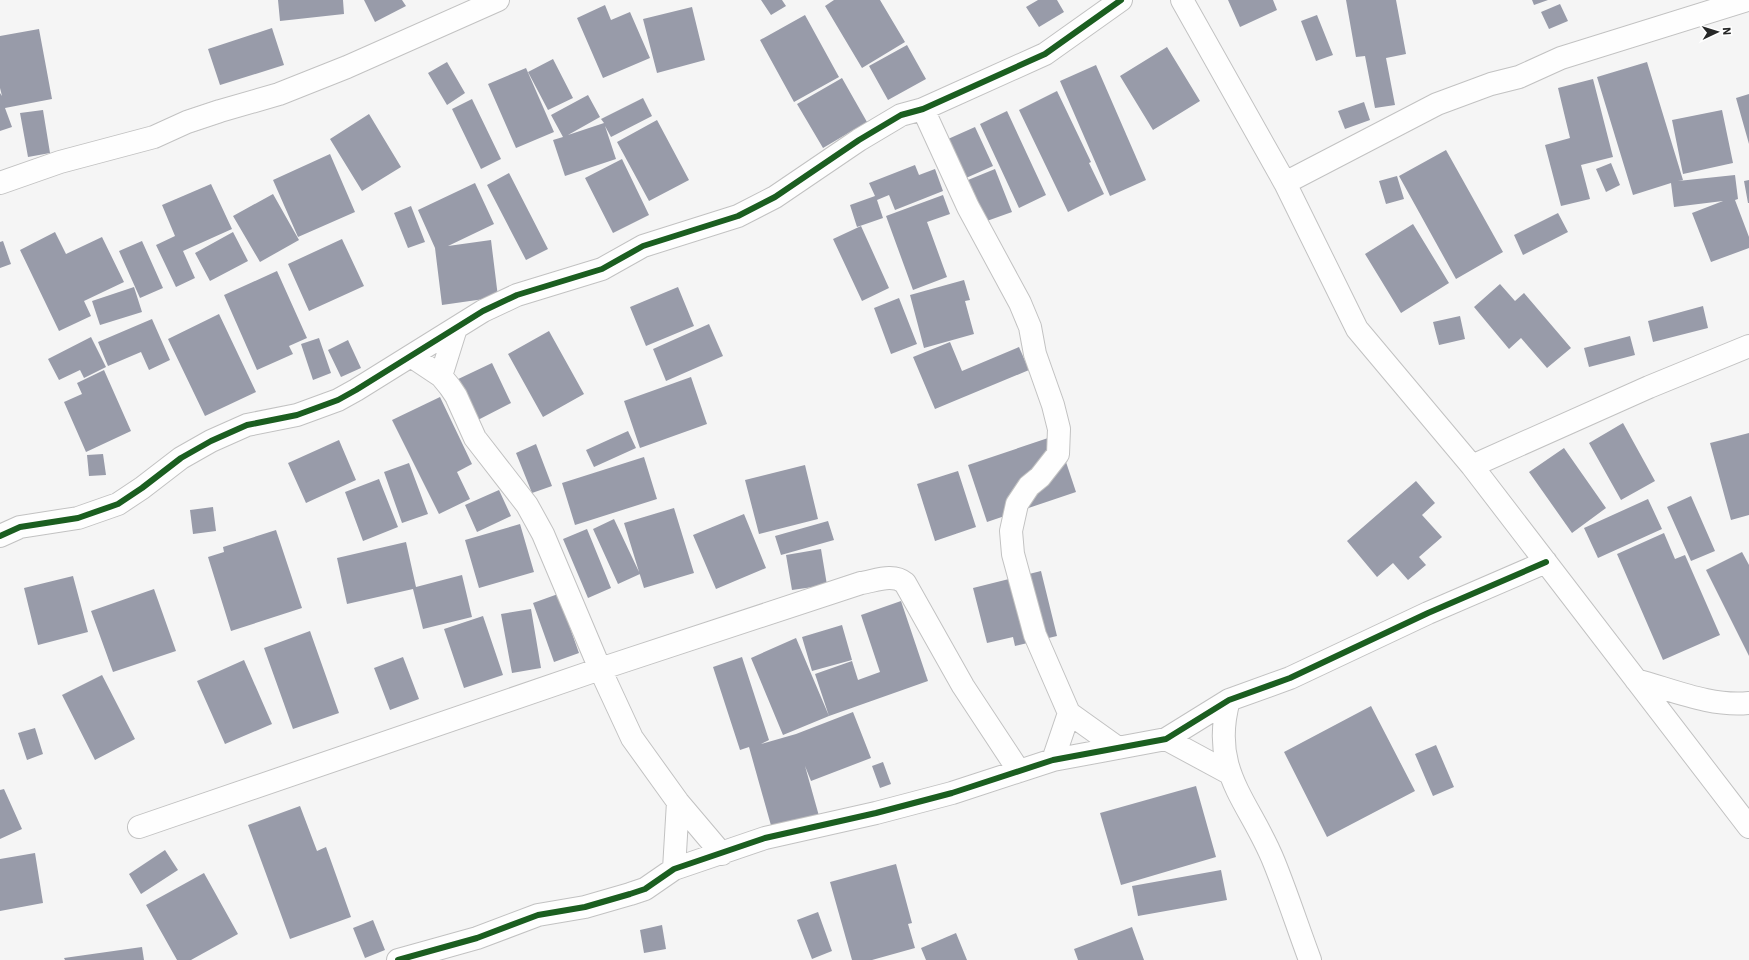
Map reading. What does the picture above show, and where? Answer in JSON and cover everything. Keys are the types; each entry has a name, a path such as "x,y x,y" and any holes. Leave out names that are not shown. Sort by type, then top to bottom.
{"street":[{"path":"0,183 60,162 154,137 187,122 278,94 347,67 498,0"},
{"path":"0,536 20,527 78,518 118,504 142,488 181,458 211,441 247,425 297,415 338,400 483,312 517,295 602,269 643,246 738,216 775,197 859,140 901,115 923,109 1045,54 1121,0"},
{"path":"1182,0 1285,183 1357,329 1472,466 1749,827"},
{"path":"1285,183 1437,104 1491,84 1519,77 1561,58 1747,0"},
{"path":"923,109 968,207 1020,303 1030,327 1035,354 1058,422 1058,454 1040,477 1029,486 1021,496 1017,504 1010,531 1013,554 1035,635 1069,713 1118,748"},
{"path":"441,376 456,328"},
{"path":"1472,466 1649,387 1749,346"},
{"path":"411,356 441,376 456,396 475,438 527,505 535,518 600,669 632,738 678,802 722,854"},
{"path":"398,960 477,938 538,915 585,907 630,894 645,889 674,869 787,832 876,813 952,793 1053,760 1166,739 1229,700 1290,678 1428,613 1546,562"},
{"path":"139,827 600,669 861,584 892,577 905,583 963,686 1019,771"},
{"path":"1636,680 1707,700 1734,704 1749,703"},
{"path":"1229,700 1224,717 1223,740 1229,773 1274,861 1310,960"},
{"path":"1053,760 1069,713"},
{"path":"1166,739 1229,773"},
{"path":"674,869 678,802"}],"building":[{"path":"278,0 343,0 344,14 280,21"},
{"path":"364,0 402,0 406,6 375,22"},
{"path":"761,0 782,0 786,6 771,15"},
{"path":"834,0 880,0 905,42 862,68 825,6"},
{"path":"1038,0 1057,0 1064,12 1039,27 1026,7"},
{"path":"1228,0 1273,0 1277,10 1240,27"},
{"path":"1346,0 1396,0 1406,54 1386,58 1395,105 1375,108 1365,56 1356,57"},
{"path":"1532,0 1548,0 1534,5"},
{"path":"1560,4 1568,21 1549,29 1541,12"},
{"path":"605,5 611,20 630,12 650,58 603,78 577,18"},
{"path":"692,7 705,60 657,73 643,19"},
{"path":"805,15 839,77 794,102 760,40"},
{"path":"1317,15 1333,55 1316,61 1301,21"},
{"path":"272,28 284,65 220,85 208,49"},
{"path":"39,29 52,99 5,108 12,127 0,131 0,93 2,96 0,88 0,36"},
{"path":"907,45 926,79 888,100 869,66"},
{"path":"1167,47 1200,101 1153,130 1120,76"},
{"path":"553,59 573,98 548,110 528,72"},
{"path":"447,62 465,93 447,105 428,73"},
{"path":"1647,62 1683,180 1678,181 1735,175 1738,199 1735,200 1749,237 1749,248 1711,262 1692,213 1723,201 1674,207 1671,183 1633,195 1597,77"},
{"path":"1096,65 1146,180 1110,196 1060,81"},
{"path":"526,68 554,132 516,148 488,84"},
{"path":"842,78 867,122 823,148 797,104"},
{"path":"1593,79 1613,157 1581,165 1590,199 1561,206 1545,145 1570,138 1558,88"},
{"path":"1057,91 1091,162 1089,163 1104,194 1068,212 1019,110"},
{"path":"1749,94 1749,144 1736,98"},
{"path":"588,95 600,117 568,135 604,123 601,119 643,98 652,116 611,137 605,126 616,159 565,176 553,140 563,137 551,115"},
{"path":"472,99 501,159 481,169 452,109"},
{"path":"1364,102 1370,120 1345,129 1338,111"},
{"path":"43,110 50,153 28,157 20,113"},
{"path":"1722,110 1733,163 1683,174 1672,120"},
{"path":"1007,111 1046,195 1019,208 980,124"},
{"path":"369,114 401,167 362,191 330,139"},
{"path":"657,120 689,180 649,201 617,142"},
{"path":"975,127 993,166 966,178 948,139"},
{"path":"1446,150 1503,252 1456,279 1399,176"},
{"path":"330,154 355,212 298,237 273,180"},
{"path":"622,159 649,215 613,233 585,178"},
{"path":"1611,163 1620,185 1606,192 1596,169"},
{"path":"915,165 919,175 935,169 943,191 895,210 889,195 877,200 883,218 857,227 850,205 875,196 869,183"},
{"path":"995,169 1012,212 984,222 968,180"},
{"path":"509,173 548,249 526,260 487,185"},
{"path":"1397,176 1404,199 1386,204 1379,181"},
{"path":"1749,180 1749,203 1748,203 1744,181"},
{"path":"475,183 494,224 448,246 491,240 498,297 442,305 435,248 418,210"},
{"path":"211,184 232,229 183,251 195,278 176,287 156,245 175,236 162,205"},
{"path":"273,194 299,240 260,262 233,216"},
{"path":"943,195 950,214 927,222 947,277 913,290 886,216"},
{"path":"411,206 425,242 408,248 394,213"},
{"path":"1558,213 1568,232 1523,255 1514,235"},
{"path":"1413,224 1449,283 1401,313 1365,254"},
{"path":"861,226 889,288 862,301 833,239"},
{"path":"55,232 66,254 102,237 124,282 84,301 91,316 59,331 20,250"},
{"path":"233,232 248,261 210,281 195,253"},
{"path":"342,239 364,286 309,311 288,264"},
{"path":"3,241 11,264 0,268 0,242"},
{"path":"142,241 163,288 140,298 119,251"},
{"path":"277,271 307,338 289,346 293,354 257,370 224,295"},
{"path":"964,280 970,300 965,301 974,334 924,348 910,295"},
{"path":"1500,284 1515,301 1524,293 1571,348 1547,368 1521,338 1509,349 1474,307"},
{"path":"134,287 142,312 100,325 92,301"},
{"path":"678,287 694,326 646,346 630,307"},
{"path":"899,298 917,344 891,354 874,308"},
{"path":"1703,306 1708,328 1653,342 1648,321"},
{"path":"219,314 256,392 205,416 168,339"},
{"path":"1460,316 1465,339 1439,345 1433,322"},
{"path":"152,319 170,360 149,370 141,352 108,366 98,342"},
{"path":"709,324 723,356 666,381 653,349"},
{"path":"549,331 584,394 543,417 508,354"},
{"path":"1630,336 1635,355 1589,367 1584,348"},
{"path":"91,337 106,367 84,378 80,370 59,380 48,359"},
{"path":"319,338 331,373 313,380 301,344"},
{"path":"348,340 361,368 341,377 328,350"},
{"path":"950,342 962,371 1019,347 1029,370 935,409 913,357"},
{"path":"492,363 511,403 474,422 454,381"},
{"path":"104,370 131,431 86,452 64,402 82,394 77,383"},
{"path":"691,377 707,424 640,448 624,401"},
{"path":"440,397 472,464 457,472 470,499 439,514 392,420"},
{"path":"1623,423 1655,481 1621,500 1589,443"},
{"path":"628,431 636,448 594,467 586,450"},
{"path":"1749,433 1749,515 1731,520 1710,443"},
{"path":"1057,435 1076,492 987,522 968,465"},
{"path":"339,440 356,480 306,503 288,463"},
{"path":"536,444 552,486 532,493 516,453"},
{"path":"1564,448 1606,508 1572,533 1529,472"},
{"path":"103,454 106,475 89,476 87,455"},
{"path":"644,457 657,499 575,525 562,483"},
{"path":"409,463 428,514 402,523 384,472"},
{"path":"805,465 818,519 759,534 745,480"},
{"path":"958,471 976,527 935,541 917,484"},
{"path":"379,479 398,527 363,541 345,492"},
{"path":"1416,481 1435,503 1422,515 1442,537 1419,557 1426,565 1408,580 1393,563 1377,577 1347,541"},
{"path":"499,490 511,516 477,532 465,505"},
{"path":"1691,496 1715,551 1691,561 1667,507"},
{"path":"1648,499 1662,529 1598,558 1584,528"},
{"path":"213,507 216,531 193,534 190,510"},
{"path":"674,508 694,573 644,588 624,523"},
{"path":"744,514 766,568 716,589 693,535"},
{"path":"614,519 640,574 618,584 593,529"},
{"path":"828,521 834,540 781,555 775,536"},
{"path":"520,524 534,572 479,588 465,540"},
{"path":"587,529 611,588 588,598 563,539"},
{"path":"276,530 302,608 231,631 208,557 224,552 223,547"},
{"path":"1664,533 1675,559 1685,555 1720,635 1663,660 1617,554"},
{"path":"406,542 416,587 462,575 472,617 423,629 413,589 347,604 337,558"},
{"path":"821,549 827,585 792,590 786,555"},
{"path":"1742,552 1749,565 1749,656 1706,570"},
{"path":"1041,571 1057,636 1015,646 1013,637 987,643 973,588"},
{"path":"73,576 88,632 38,645 24,588"},
{"path":"154,589 176,651 113,672 91,611"},
{"path":"558,594 579,653 554,662 533,603"},
{"path":"901,601 928,681 829,716 815,674 852,661 858,680 880,672 861,615"},
{"path":"531,609 541,668 512,673 501,614"},
{"path":"483,616 503,675 464,688 444,629"},
{"path":"842,625 852,660 812,671 802,637"},
{"path":"310,631 339,713 293,729 264,648"},
{"path":"796,638 829,716 783,735 751,658"},
{"path":"403,657 419,699 390,710 374,668"},
{"path":"742,657 769,740 761,744 796,734 853,712 871,758 811,781 805,766 819,816 772,829 749,747 740,750 713,667"},
{"path":"244,660 272,724 225,744 197,681"},
{"path":"102,675 135,739 95,760 62,695"},
{"path":"1371,706 1415,791 1327,837 1284,752"},
{"path":"35,728 43,754 27,760 18,733"},
{"path":"1436,745 1454,787 1433,796 1415,754"},
{"path":"883,762 891,784 880,788 872,766"},
{"path":"1196,786 1216,857 1121,885 1100,813"},
{"path":"4,789 22,829 0,839 0,790"},
{"path":"300,806 317,851 326,847 351,917 290,939 248,825"},
{"path":"165,850 178,870 141,894 129,874"},
{"path":"35,853 43,903 0,911 0,859"},
{"path":"896,864 912,923 908,924 915,948 872,960 852,960 830,882"},
{"path":"1221,870 1227,900 1138,916 1132,886"},
{"path":"204,873 238,934 191,960 177,960 146,905"},
{"path":"818,912 832,951 812,959 797,920"},
{"path":"373,920 385,950 365,958 353,928"},
{"path":"662,925 666,949 644,953 640,930"},
{"path":"1132,927 1144,960 1078,960 1074,949"},
{"path":"956,933 967,960 926,960 921,948"},
{"path":"142,947 144,960 65,960 64,958"}],"cycle path":[{"path":"0,536 20,527 78,518 118,504 142,488 181,458 211,441 247,425 297,415 338,400 483,311 517,295 602,269 643,246 738,216 775,197 859,140 901,115 923,109 1045,54 1121,0"},
{"path":"398,960 477,938 538,915 585,907 630,894 645,889 674,869 765,838 876,813 952,793 1053,760 1166,739 1229,700 1290,678 1428,613 1546,562"}]}
